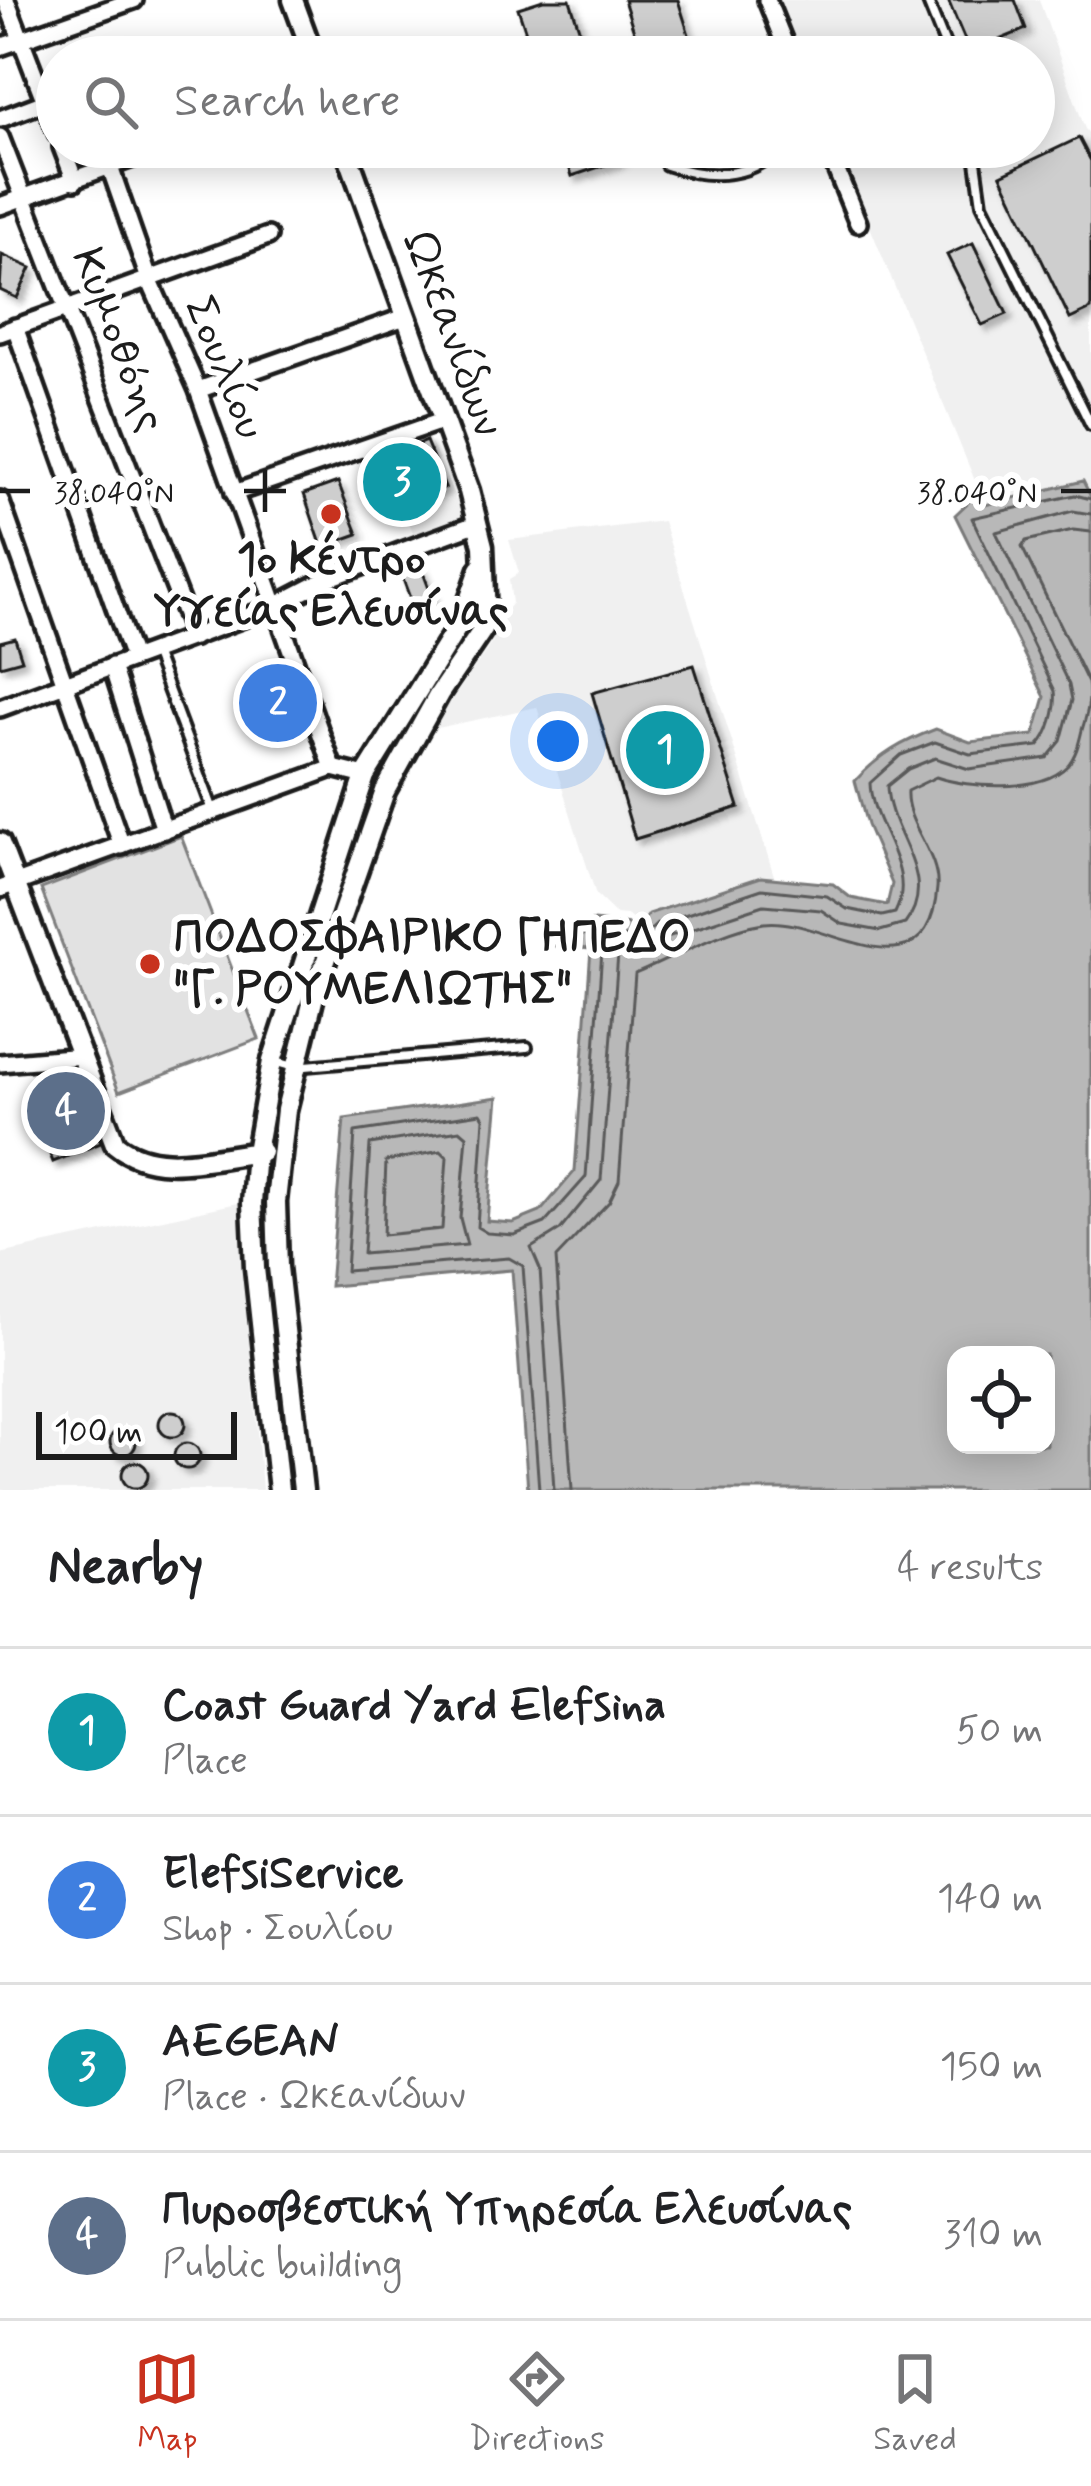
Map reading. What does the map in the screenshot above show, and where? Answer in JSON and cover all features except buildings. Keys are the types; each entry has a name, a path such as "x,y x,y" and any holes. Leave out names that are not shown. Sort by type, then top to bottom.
{"street":[{"path":"6,0 36,80"},
{"path":"39,36 134,0"},
{"path":"293,0 306,36"},
{"path":"767,0 782,36"},
{"path":"0,47 36,37"},
{"path":"0,119 36,105"},
{"name":"Κυμοθόης","path":"0,136 194,637"},
{"path":"70,168 75,181"},
{"path":"0,206 108,168"},
{"name":"Σουλίου","path":"110,168 149,279 198,390 333,768"},
{"name":"Ωκεανίδων","path":"303,1490 278,1267 276,1202 294,1067 385,791 428,713 482,632 488,599 478,523 352,168"},
{"path":"836,168 858,223"},
{"path":"133,658 8,330 268,236"},
{"path":"198,390 404,317"},
{"path":"234,494 442,421"},
{"path":"0,500 54,658 68,682 122,846"},
{"path":"0,707 273,607 327,579 478,523"},
{"path":"279,1490 252,1202 272,1061 364,776 469,607 483,546"},
{"path":"112,666 164,830"},
{"path":"4,885 333,768 364,776"},
{"path":"0,844 4,885 83,1056 115,1144 128,1155 167,1163 281,1150"},
{"path":"1,1058 83,1056"}],"lane":[{"path":"928,0 942,36"},
{"path":"675,168 725,175 752,168"},
{"path":"977,168 982,204 1091,425"},
{"path":"154,652 214,811"},
{"path":"272,1061 294,1067 527,1047"}],"shaded area":[{"path":"778,0 1039,0 1052,36 793,36"},
{"path":"1055,45 1091,135 1091,497 1083,481 985,505 846,168 1055,168"},
{"path":"424,427 465,520 415,538 379,442"},
{"path":"663,521 775,879 760,877 640,926 627,915 616,914 596,895 537,707 432,729 493,641 495,623 512,603 509,579 519,573 509,540"},
{"name":"ΠΟΔΟΣΦΑΙΡΙΚΟ ΓΗΠΕΔΟ \"Γ. ΡΟΥΜΕΛΙΩΤΗΣ\"","path":"181,836 259,1039 119,1092 41,889"},
{"path":"238,1203 262,1490 0,1490 0,1254"}],"water":[{"path":"1083,481 1091,497 1091,1490 528,1490 512,1270 330,1286 344,1119 498,1097 487,1221 513,1223 540,1212 575,1171 591,949 554,946 555,934 590,936 592,921 640,926 648,914 761,877 833,884 851,898 887,905 892,884 855,781 892,750 936,729 970,742 1034,735 1045,697 955,515 978,493 985,505"}],"place":[{"name":"AEGEAN","path":"402,482"},
{"name":"1ο Κέντρο Υγείας Ελευσίνας","path":"331,514"},
{"name":"ElefsiService","path":"278,703"},
{"name":"Coast Guard Yard Elefsina","path":"665,750"},
{"name":"ΠΟΔΟΣΦΑΙΡΙΚΟ ΓΗΠΕΔΟ \"Γ. ΡΟΥΜΕΛΙΩΤΗΣ\"","path":"150,964"},
{"name":"Πυροσβεστική Υπηρεσία Ελευσίνας","path":"66,1111"}]}
